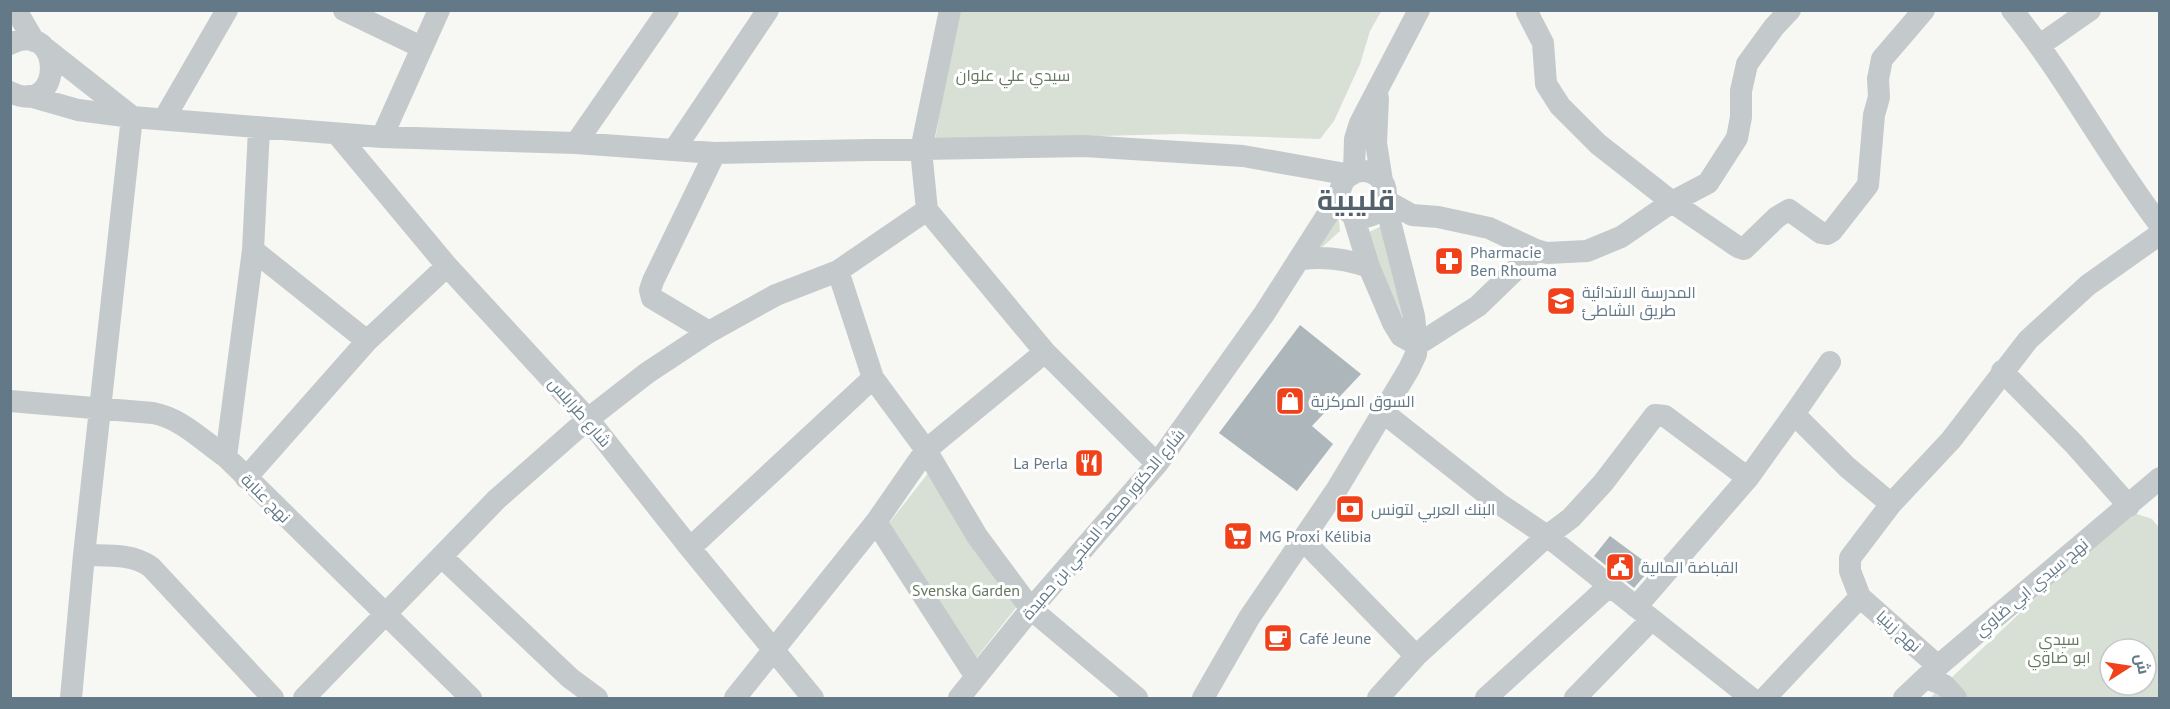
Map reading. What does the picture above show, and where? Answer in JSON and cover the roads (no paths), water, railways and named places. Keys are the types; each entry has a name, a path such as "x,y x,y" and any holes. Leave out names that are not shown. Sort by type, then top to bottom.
{"street":[{"path":"16,10 51,57 53,67 51,76 42,90 18,98"},
{"path":"164,119 227,10"},
{"path":"344,10 421,47"},
{"path":"382,137 439,10"},
{"path":"576,142 668,10"},
{"path":"674,150 768,10"},
{"path":"950,10 921,150 927,210 1045,352 1157,464"},
{"path":"1417,345 1401,336 1396,330 1369,267 1353,215 1343,205 1360,123 1419,10"},
{"path":"18,98 78,110 132,117 259,129 382,137 576,142 715,153 1084,146 1243,156 1289,165 1347,183 1366,171 1372,173 1393,207 1412,215 1438,217 1489,228 1536,250 1587,251 1621,237 1672,202 1707,183 1737,138 1741,117 1741,91 1747,64 1774,27 1790,10"},
{"path":"1527,11 1543,43 1546,84 1560,106 1598,144 1672,202 1744,249 1778,217 1789,210 1821,233 1827,234 1832,231 1868,184 1882,59 1924,10"},
{"path":"2013,10 2040,45 2131,187 2160,225"},
{"path":"2040,45 2090,10"},
{"path":"10,44 21,40 40,45 132,117"},
{"path":"1203,699 1249,618 1337,489 1416,354 1414,316 1378,162 1376,122 1381,82"},
{"path":"70,699 132,117"},
{"path":"226,457 253,250 259,129"},
{"name":"شارع طرابلس","path":"337,134 447,266 588,419 813,699"},
{"path":"709,332 652,298 650,291 715,153"},
{"name":"شارع الدكتور محمد المنجي بن حميدة","path":"958,699 1031,609 1157,464 1213,388 1301,259 1347,183"},
{"path":"1353,215 1368,217 1381,209 1384,194"},
{"path":"304,699 496,499 588,419 647,373 709,332 776,296 838,271 927,210"},
{"path":"1765,699 1860,597 1850,571 1850,558 1891,504 1951,440 2028,340 2088,285 2160,234"},
{"path":"253,250 367,341"},
{"path":"1417,345 1478,306 1536,250"},
{"path":"1301,259 1322,257 1343,259 1369,267"},
{"path":"246,478 367,341 447,266"},
{"path":"838,271 873,378 926,450 977,536 1031,609 1137,699"},
{"path":"735,699 876,522 926,450 1045,352"},
{"path":"1583,696 1748,478 1830,362"},
{"path":"2002,371 2074,444 2129,506"},
{"path":"690,548 873,378"},
{"name":"نهج عنابة","path":"10,401 101,407 166,415 181,423 226,457 471,699"},
{"path":"1383,412 1498,503 1547,536 1751,699"},
{"path":"1382,697 1416,656 1579,509 1603,483 1652,417 1658,414 1665,416 1748,478"},
{"path":"1794,414 1847,467 1891,504"},
{"name":"نهج سيدي ابي ضاوي","path":"1904,699 1932,672 2160,478"},
{"path":"876,522 976,676"},
{"path":"1303,540 1416,656"},
{"path":"84,555 132,557 151,567 273,699"},
{"path":"442,557 570,678 597,699"},
{"path":"1486,699 1609,586"},
{"name":"نهج زينيا","path":"1860,597 1956,699"}],"place":[{"name":"Pharmacie Ben Rhouma","path":"1449,261"},
{"name":"المدرسة الابتدائية طريق الشاطئ","path":"1561,301"},
{"name":"السوق المركزية","path":"1290,401"},
{"name":"La Perla","path":"1089,463"},
{"name":"البنك العربي لتونس","path":"1350,509"},
{"name":"MG Proxi Kélibia","path":"1238,536"},
{"name":"القباضة المالية","path":"1620,567"},
{"name":"Café Jeune","path":"1278,638"}],"district":[{"name":"قليبية","path":"1356,199"}],"park label":[{"name":"سيدي علي علوان","path":"1013,75"},
{"name":"Svenska Garden","path":"966,590"},
{"name":"سيدي ابو ضاوي","path":"2059,648"}]}
